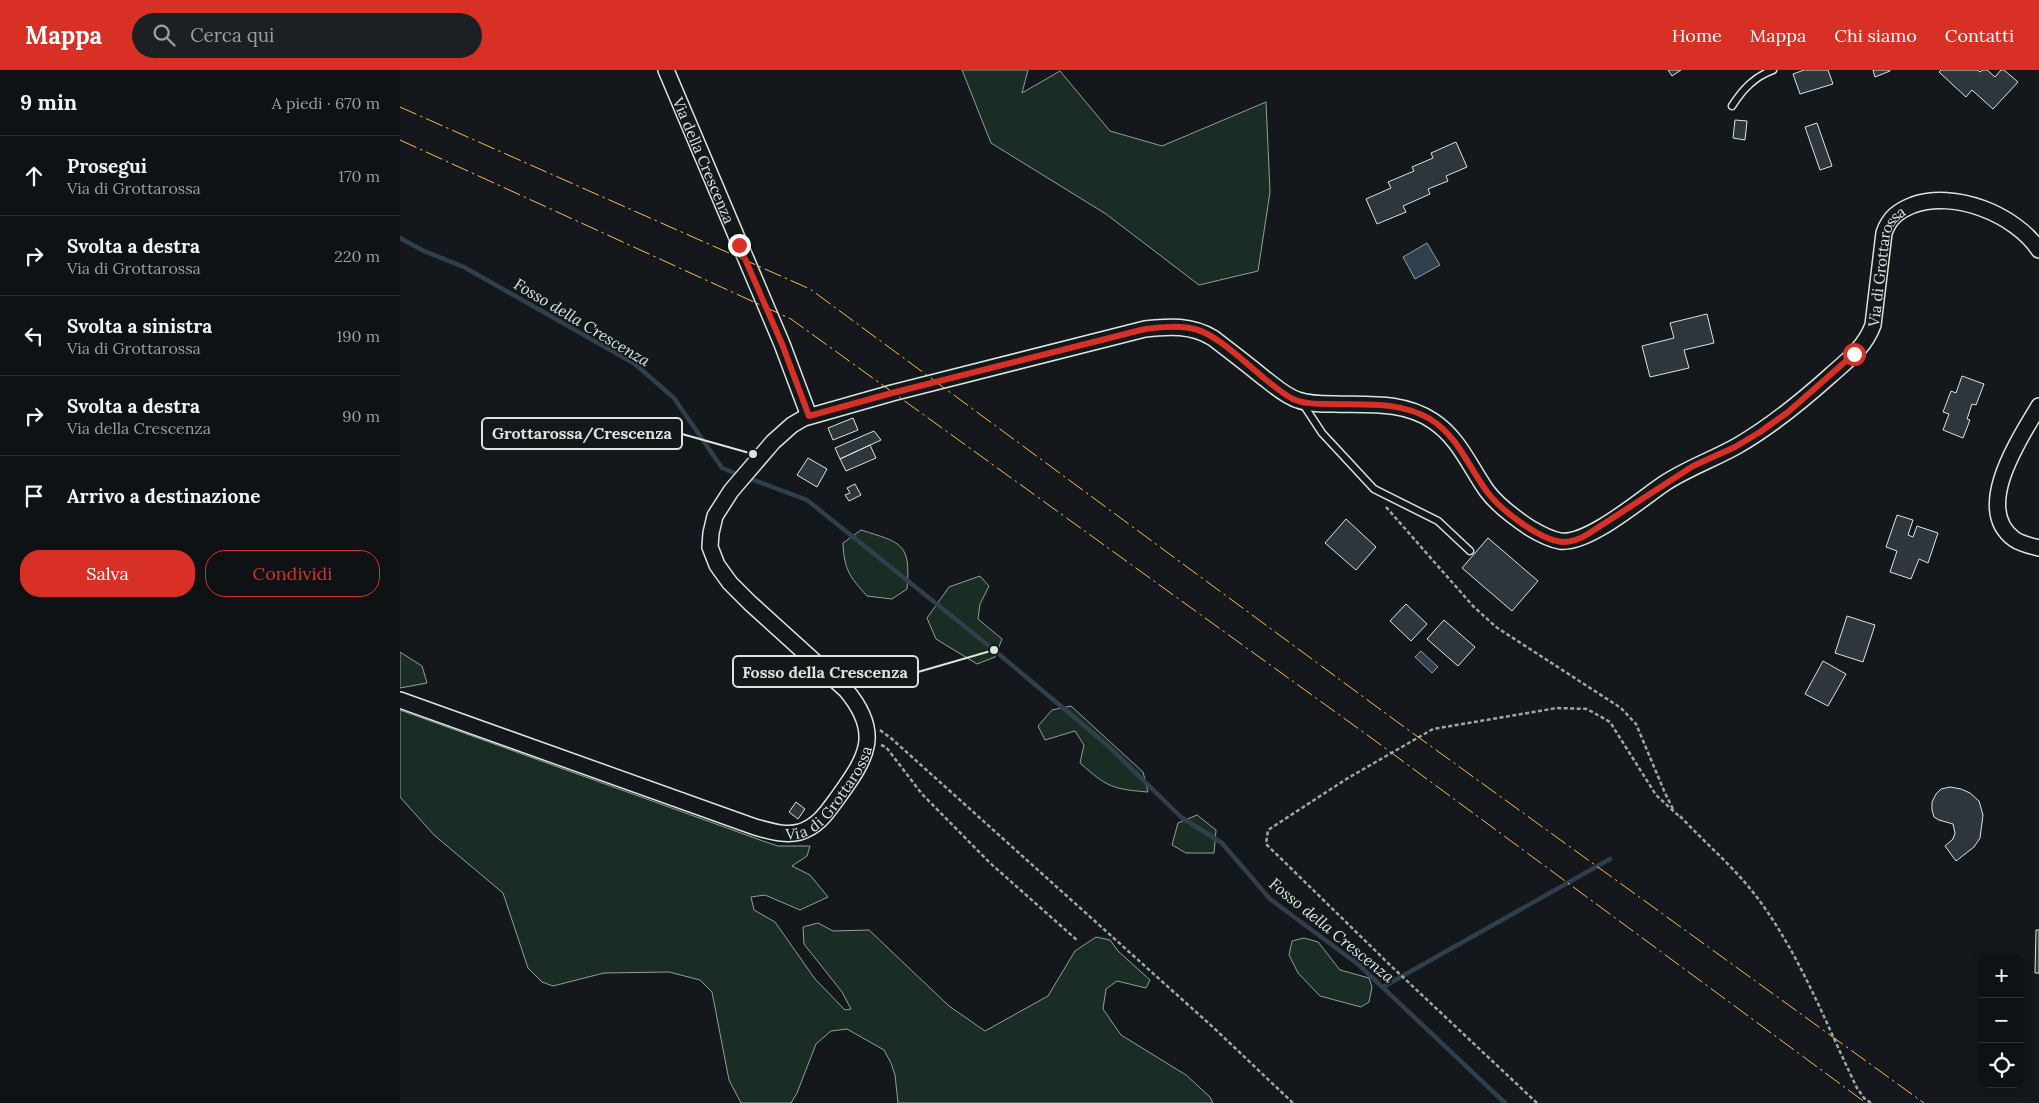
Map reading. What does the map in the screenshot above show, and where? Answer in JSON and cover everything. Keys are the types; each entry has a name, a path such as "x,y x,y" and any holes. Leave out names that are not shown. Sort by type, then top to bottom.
{"street":[{"name":"Via della Crescenza","path":"666,70 782,344 809,416"},
{"name":"Via di Grottarossa","path":"400,700 698,808 764,829 788,834 807,830 824,816 858,769 868,741 864,720 858,706 846,690 750,603 724,576 717,565 710,547 710,533 715,516 731,491 758,459 792,425 809,416 1126,334 1166,327 1185,327 1206,333 1283,393 1301,401 1388,405 1404,408 1422,415 1439,425 1455,442 1486,490 1504,509 1544,536 1559,541 1572,541 1614,519 1693,466 1735,447 1760,432 1788,412 1854,354 1867,340 1873,325 1884,233 1888,223 1897,213 1917,204 1933,200 1956,201 1969,204 2003,219 2028,238 2039,250"},
{"path":"2039,406 2007,464 1999,488 1998,507 2002,524 2008,534 2021,542 2039,548"}],"lane":[{"path":"1732,106 1744,88 1755,79 1773,70"},
{"path":"1301,401 1322,433 1374,489 1438,521 1470,551"}],"path":[{"path":"1374,489 1391,514 1473,606 1496,627 1621,708 1636,724 1665,793 1674,810 1681,818"},
{"path":"1537,1103 1390,965 1266,844 1268,830 1348,778 1433,729 1557,708 1586,709 1610,722 1656,795 1728,862 1757,897 1791,949 1857,1088 1864,1098 1871,1103"},
{"path":"864,720 892,739 1215,1029 1293,1103"},
{"path":"868,741 886,747 922,794 990,863 1078,941"}],"green space":[{"path":"962,70 1028,70 1022,93 1060,71 1110,131 1162,146 1266,102 1270,192 1258,271 1199,285 1106,214 991,143"},
{"path":"861,530 895,542 905,554 908,574 907,589 892,599 867,596 849,573 843,543"},
{"path":"980,576 989,586 980,604 978,619 1002,639 995,657 977,664 936,639 927,618 949,587"},
{"path":"400,652 422,666 427,683 400,688"},
{"path":"1071,706 1143,772 1148,792 1118,788 1104,782 1089,771 1080,763 1084,745 1075,731 1045,740 1038,726 1052,710"},
{"path":"400,710 778,846 810,846 807,856 792,866 810,875 828,897 800,910 765,895 751,897 754,910 775,922 815,979 845,1010 851,1009 842,992 804,944 803,927 818,923 833,931 869,930 949,1006 985,1031 1048,996 1075,951 1096,937 1110,940 1118,951 1150,980 1146,988 1117,981 1106,989 1103,1009 1121,1035 1186,1075 1210,1097 1213,1103 898,1103 895,1075 884,1050 847,1029 831,1031 816,1044 797,1093 791,1103 741,1103 729,1080 712,992 700,980 669,972 604,973 553,986 542,982 528,968 503,893 434,835 400,797"},
{"path":"1197,815 1216,830 1214,853 1186,853 1172,845 1178,823"},
{"path":"1304,938 1318,942 1340,970 1369,978 1372,987 1369,1002 1361,1007 1320,996 1298,973 1289,955 1292,941"}],"water":[{"path":"1427,243 1440,265 1415,279 1403,257"},
{"path":"1421,651 1438,667 1432,673 1415,657"}],"building":[{"path":"1668,70 1681,70 1672,76"},
{"path":"1804,70 1828,70 1833,84 1800,94 1793,74"},
{"path":"1873,70 1890,70 1890,71 1875,77"},
{"path":"1941,70 1977,70 1980,72 1987,70 1995,77 2001,70 2004,70 2018,82 1993,109 1972,90 1966,97 1939,72"},
{"path":"1735,120 1747,121 1745,140 1733,138"},
{"path":"1817,123 1832,166 1820,170 1805,127"},
{"path":"1456,142 1467,167 1446,176 1448,181 1428,189 1430,194 1403,206 1406,212 1377,224 1366,199 1391,188 1388,182 1414,171 1412,167 1433,158 1431,153"},
{"path":"1707,314 1714,343 1684,350 1689,368 1650,377 1642,346 1674,338 1670,323"},
{"path":"1962,376 1984,384 1976,405 1972,404 1967,419 1970,420 1963,438 1943,430 1949,414 1943,412 1951,391 1956,393"},
{"path":"853,418 858,430 833,440 828,428"},
{"path":"874,431 881,440 840,459 835,448"},
{"path":"870,445 876,458 846,471 840,459"},
{"path":"808,458 827,469 817,487 797,475"},
{"path":"855,484 861,495 849,501 845,495 850,493 847,488"},
{"path":"1897,515 1913,520 1908,535 1913,537 1917,526 1938,533 1928,563 1919,559 1911,579 1890,572 1897,551 1886,547"},
{"path":"1346,519 1376,547 1356,570 1325,543"},
{"path":"1488,538 1538,581 1512,611 1462,568"},
{"path":"1406,604 1427,624 1411,641 1390,621"},
{"path":"1847,616 1875,625 1863,662 1835,653"},
{"path":"1444,620 1475,647 1458,666 1427,639"},
{"path":"1823,661 1846,674 1828,706 1805,694"},
{"path":"1950,787 1970,793 1979,801 1983,815 1980,838 1974,847 1956,861 1945,846 1953,839 1955,833 1953,824 1934,817 1932,810 1932,802 1936,794 1941,789"},
{"path":"796,802 805,809 798,819 789,812"},
{"path":"2036,930 2039,930 2039,973 2035,973"}],"waterway":[{"name":"Fosso della Crescenza","path":"400,238 424,251 464,267 635,364 674,398 722,468 740,475"},
{"name":"Fosso della Crescenza","path":"748,478 807,500 994,650 1106,744 1181,817 1222,843 1270,899 1359,965 1505,1103"},
{"path":"1383,987 1610,859"}],"power":[{"path":"400,107 810,289 1396,721 1924,1103"},
{"path":"400,140 791,319 1370,737 1866,1103"}],"place":[{"name":"Grottarossa/Crescenza","path":"753,454"},
{"name":"Fosso della Crescenza","path":"994,650"}],"route":[{"path":"739,245 782,344 809,416 1145,329 1185,327 1206,333 1283,393 1297,400 1320,404 1399,407 1410,409 1431,419 1447,433 1466,456 1486,490 1495,501 1527,526 1553,540 1564,542 1580,539 1614,519 1693,466 1735,447 1760,432 1788,412 1854,354"}]}
